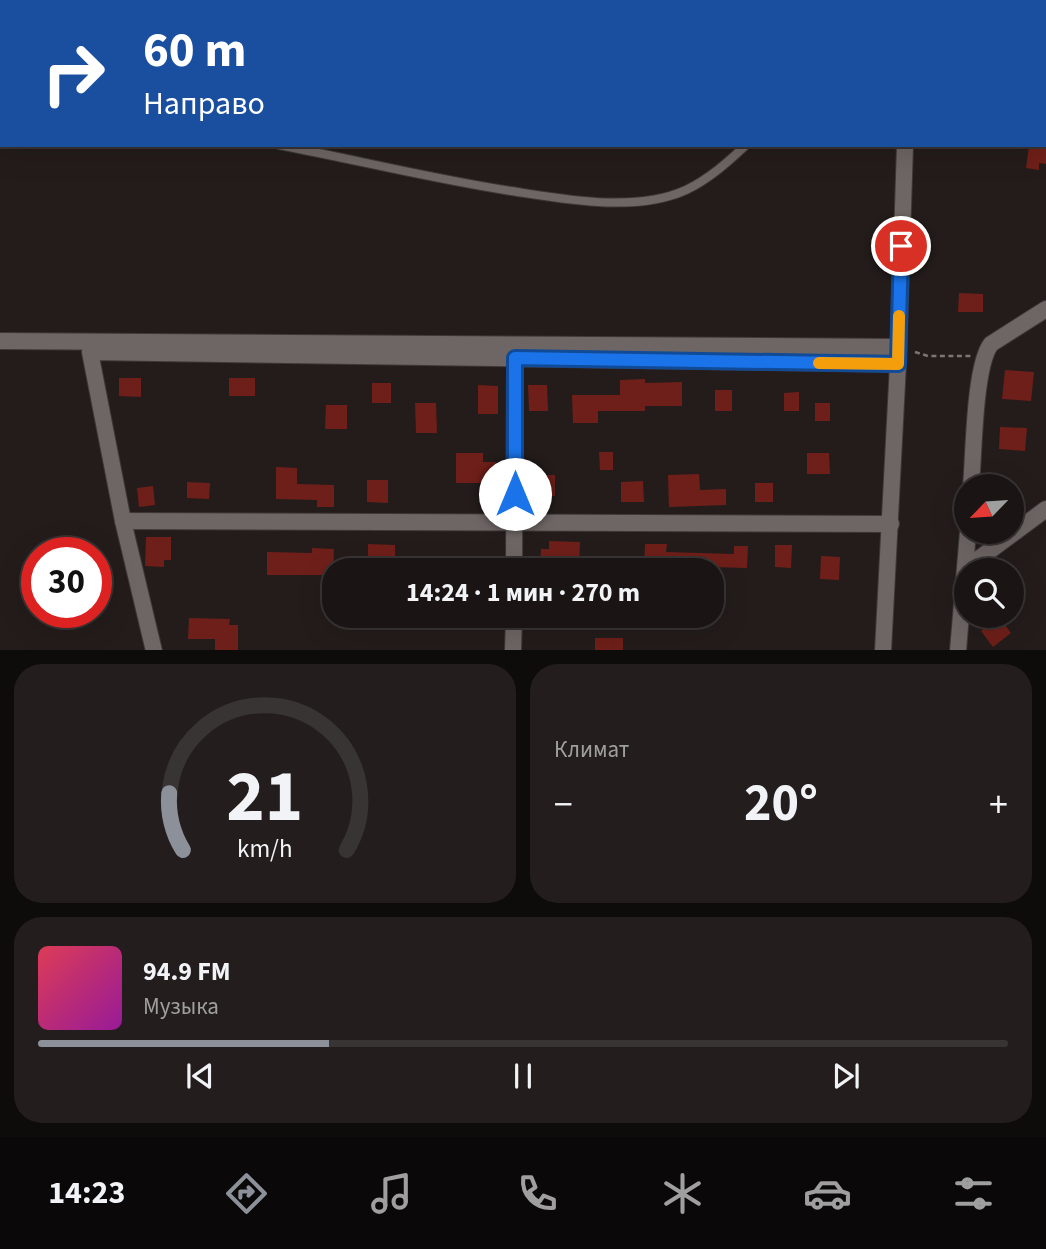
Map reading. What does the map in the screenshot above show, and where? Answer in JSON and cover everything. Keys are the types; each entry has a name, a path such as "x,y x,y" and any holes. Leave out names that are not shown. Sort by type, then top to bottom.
{"street":[{"path":"883,650 891,524 905,147"},
{"path":"972,474 985,352 1046,310"},
{"path":"0,341 898,356"},
{"path":"155,650 123,521 90,352 515,358 898,356"},
{"path":"514,558 515,358"},
{"path":"980,558 1046,509"},
{"path":"123,521 891,524"},
{"path":"513,650 514,628"},
{"path":"958,650 960,628"}],"lane":[{"path":"289,147 461,183 586,202 642,201 684,190 721,168 744,147"}],"path":[{"path":"898,356 971,356 989,347"}],"building":[{"path":"1029,147 1046,147 1046,164 1039,163 1039,170 1026,168"},
{"path":"959,293 983,294 983,312 958,312"},
{"path":"1005,370 1034,372 1031,401 1002,399"},
{"path":"119,378 141,378 141,397 119,396"},
{"path":"229,378 255,378 255,396 229,396"},
{"path":"645,379 645,383 682,382 682,406 645,406 645,411 598,411 598,423 573,423 572,395 620,395 620,380"},
{"path":"372,383 391,383 391,403 372,403"},
{"path":"478,385 498,386 498,414 478,414"},
{"path":"528,385 547,385 548,411 529,411"},
{"path":"715,390 732,390 732,411 715,411"},
{"path":"799,392 799,411 784,411 784,393"},
{"path":"415,403 436,403 437,433 416,433"},
{"path":"815,403 830,403 830,421 815,421"},
{"path":"326,405 347,405 347,429 325,429"},
{"path":"1000,427 1027,428 1025,451 999,449"},
{"path":"599,452 613,452 613,470 600,470"},
{"path":"456,453 483,453 483,462 496,462 495,483 456,483"},
{"path":"807,453 829,453 830,474 807,474"},
{"path":"276,467 297,468 297,484 334,485 334,507 317,507 317,500 276,499"},
{"path":"699,474 700,490 726,489 726,505 669,507 668,475"},
{"path":"534,475 555,475 555,496 535,496"},
{"path":"367,480 388,480 388,503 367,502"},
{"path":"643,481 644,502 621,502 621,482"},
{"path":"187,482 210,483 209,499 187,498"},
{"path":"755,483 773,483 773,502 755,502"},
{"path":"153,486 155,505 139,507 137,488"},
{"path":"146,537 171,537 171,560 164,560 164,567 145,566"},
{"path":"549,541 580,542 579,558 540,558 541,549 549,549"},
{"path":"368,544 395,545 395,558 368,558"},
{"path":"645,544 667,544 666,552 734,554 734,546 748,546 747,568 724,567 724,558 644,558"},
{"path":"775,545 792,545 791,568 775,567"},
{"path":"312,548 334,549 334,558 322,558 322,575 267,575 267,552 312,553"},
{"path":"821,556 840,557 839,580 820,579"},
{"path":"189,618 230,619 229,625 238,625 238,650 215,650 215,639 188,639"},
{"path":"985,628 1007,628 1011,633 993,647 981,631"},
{"path":"595,638 623,638 623,650 595,650"}],"slow traffic":[{"path":"819,363 898,364 899,316"}],"route":[{"path":"515,494 515,358 898,364 901,246"}]}
